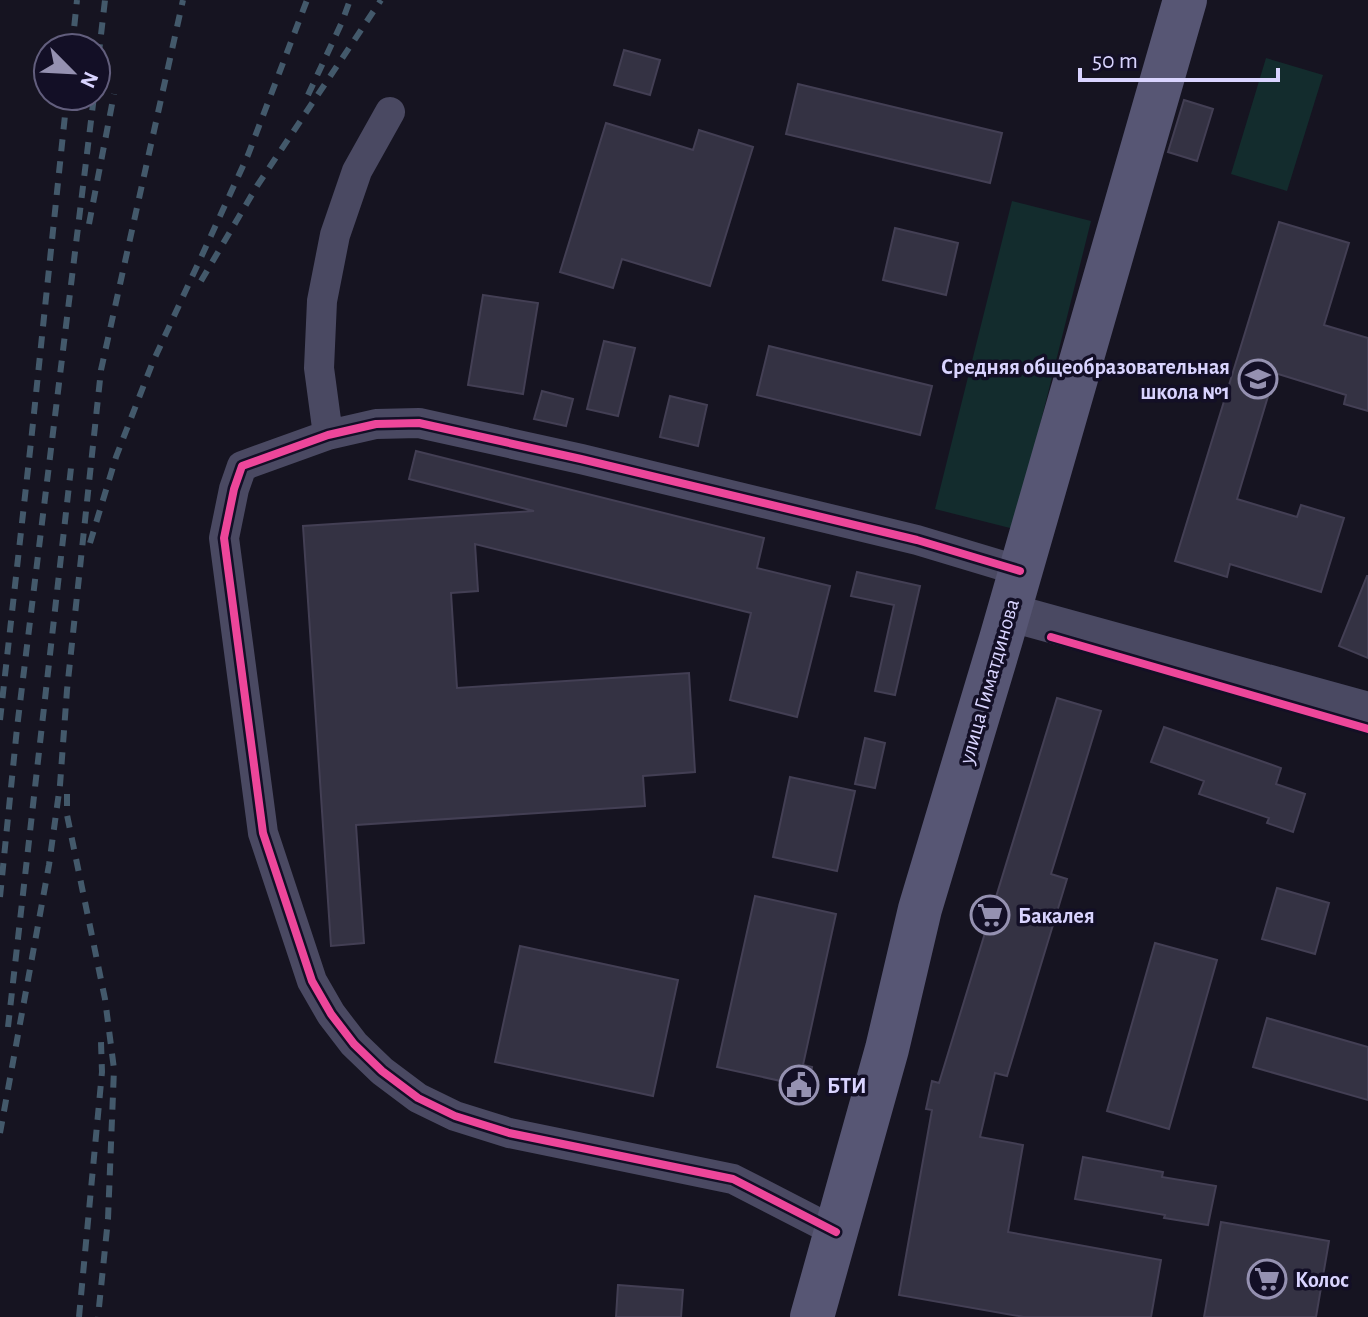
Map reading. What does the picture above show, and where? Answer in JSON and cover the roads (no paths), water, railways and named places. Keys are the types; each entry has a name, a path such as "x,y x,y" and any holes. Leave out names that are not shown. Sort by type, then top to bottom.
{"main road":[{"name":"улица Гиматдинова","path":"812,1317 887,1049 920,909 1185,0"}],"street":[{"path":"328,435 319,368 322,301 332,248 357,171 390,112"},
{"path":"836,1232 733,1179 509,1133 455,1116 418,1098 382,1071 354,1044 331,1014 312,981 263,833 224,538 234,489 242,466 328,435 376,424 419,423 901,537 1020,571"},
{"path":"1008,612 1368,711"}],"railway":[{"path":"74,32 77,0"},
{"path":"101,32 105,0"},
{"path":"0,1133 49,865 60,785 101,370 183,0"},
{"path":"90,543 116,457 152,364 248,155 307,0"},
{"path":"308,95 350,0"},
{"path":"201,281 257,186 381,0"},
{"path":"89,224 114,94"},
{"path":"0,720 65,112"},
{"path":"0,897 17,728 92,112"},
{"path":"8,1027 71,468"},
{"path":"67,794 67,815 105,999 114,1069 108,1219 98,1317"},
{"path":"79,1317 102,1072 101,1042"}],"place":[{"name":"Средняя общеобразовательная школа №1","path":"1258,379"},
{"name":"Бакалея","path":"990,915"},
{"name":"БТИ","path":"799,1085"},
{"name":"Колос","path":"1267,1279"}]}
